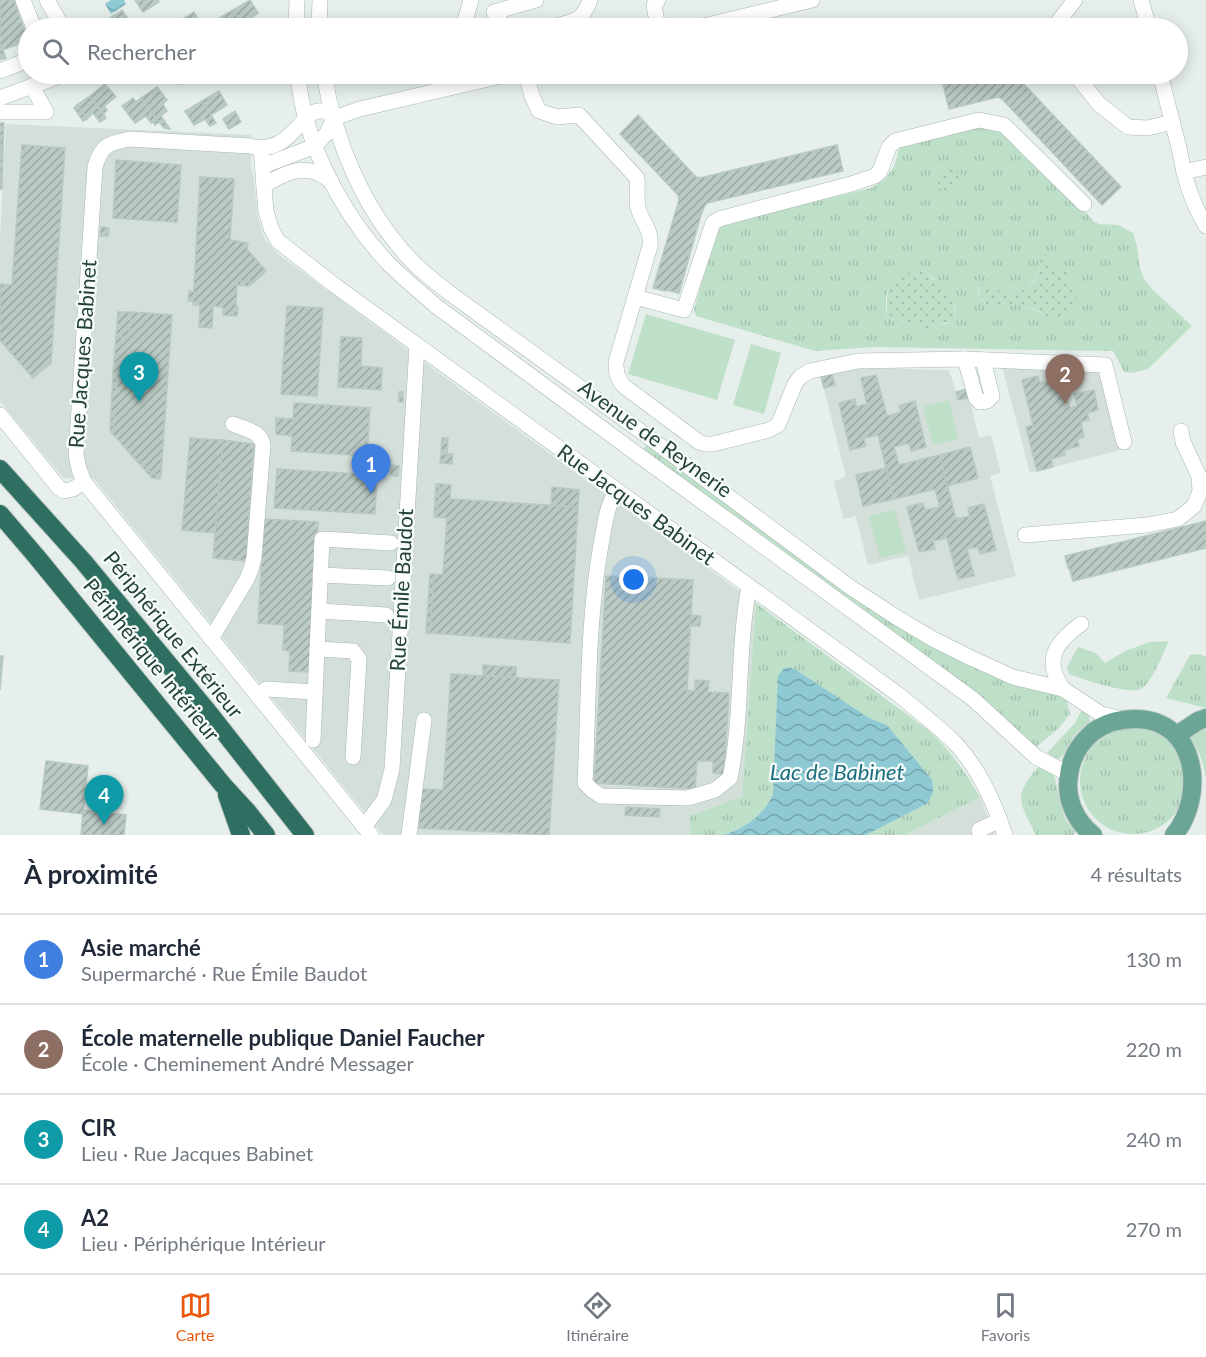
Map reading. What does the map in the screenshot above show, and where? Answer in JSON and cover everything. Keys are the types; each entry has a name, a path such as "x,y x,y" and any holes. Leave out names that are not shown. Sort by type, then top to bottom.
{"highway":[{"name":"Périphérique Extérieur","path":"0,469 83,561 208,712 305,835"},
{"name":"Périphérique Intérieur","path":"0,514 266,835"},
{"path":"223,784 242,835"}],"main road":[{"path":"1177,735 1206,718"},
{"path":"1085,831 1071,803 1068,784 1075,754 1087,738 1103,725 1123,719 1144,719 1156,722 1177,735 1195,760 1199,781 1197,801 1193,811 1178,832"},
{"path":"1178,832 1206,815"}],"street":[{"path":"23,0 30,18"},
{"path":"47,0 57,18"},
{"path":"296,18 297,0"},
{"path":"319,18 320,0"},
{"path":"466,18 471,0"},
{"path":"498,18 494,12 536,0"},
{"path":"580,18 587,9 590,0"},
{"path":"736,18 812,0"},
{"path":"1061,18 1075,0"},
{"path":"1141,0 1146,18"},
{"path":"651,2 655,18"},
{"path":"0,71 18,64"},
{"path":"0,98 38,84"},
{"name":"Avenue de Reynerie","path":"300,84 306,118 315,146 331,181 348,211 387,261 413,286 436,306 637,454 974,699 1033,755 1069,774"},
{"name":"Avenue de Reynerie","path":"326,84 334,118 360,188 377,216 410,259 455,297 850,587 896,617 969,657 1013,676 1063,690 1101,714 1123,719"},
{"path":"263,166 315,146 327,133 334,118 439,84"},
{"path":"529,84 539,111 557,117 579,115 637,178 636,198 651,238 616,362 617,378 625,387 699,442 713,444 769,430 778,425 795,384 800,376 810,371 858,361 965,359 1105,365 1124,442"},
{"path":"1083,84 1099,104 1128,127 1148,128 1173,122"},
{"path":"1163,84 1189,194 1206,226"},
{"path":"0,112 46,112 32,86"},
{"path":"261,149 283,142 306,118 318,111 325,111 334,118"},
{"path":"635,297 684,310 713,223 719,219 875,176 880,171 889,147 895,141 979,120 1004,125 1084,204"},
{"name":"Rue Jacques Babinet","path":"367,831 84,482 79,470 76,455 95,167 98,155 106,146 115,142 130,139 250,146 261,149 266,211 278,241 333,284 899,695 936,725 972,765 992,800 1005,835"},
{"path":"1184,172 1206,167"},
{"path":"264,184 282,175 300,170 314,172 331,181"},
{"name":"Rue Émile Baudot","path":"367,831 384,800 392,769 417,345"},
{"path":"965,359 976,398 980,402 987,401 992,396 983,360"},
{"path":"0,415 59,488 64,491 84,482"},
{"path":"211,639 247,579 254,558 263,440 260,435 233,424"},
{"path":"1025,535 1147,525 1178,519 1194,506 1200,491 1199,476 1183,442 1181,431"},
{"path":"617,491 613,497 597,563 585,783 592,790 601,796 687,798 715,790 730,778 734,758 749,587"},
{"path":"313,740 322,538 390,543"},
{"path":"320,574 388,579"},
{"path":"319,611 386,615"},
{"path":"1063,690 1056,679 1053,668 1055,649 1069,632 1081,624"},
{"path":"317,649 353,651 359,658 353,758"},
{"path":"258,696 266,689 315,692"},
{"path":"409,835 424,720"},
{"path":"979,830 1000,820"}],"shaded area":[{"path":"6,124 251,135 251,167 258,218 265,240 278,254 756,603 742,796 690,816 690,835 383,835 93,478 63,478 0,401 0,238"},
{"path":"999,355 1108,358 1129,448 1030,473"},
{"path":"856,368 949,370 956,391 967,389 979,438 991,435 1001,473 990,476 1016,576 919,600 908,556 868,565 856,516 843,519 834,481 846,477 821,377"},
{"path":"980,797 995,835 905,835"}],"green space":[{"path":"980,124 1004,131 1093,221 1099,224 1118,225 1133,233 1144,279 1192,326 1148,369 1132,373 1124,372 1113,351 874,347 815,351 696,316 694,310 716,232 724,224 871,188 884,180 894,167 899,149 908,141","holes":["924,269 950,297 955,308 956,321 936,326 930,333 920,326 886,318 886,296 892,279 910,273 919,275","1039,269 1061,271 1065,285 1074,292 1053,318 1028,307 1008,303 986,307 977,289 991,280 991,287 998,291 1013,293 1020,291 1032,283"]},
{"path":"948,166 962,175 950,195 936,186"},
{"path":"1046,255 1061,271 1070,270 1063,278 1078,301 1078,306 1073,312 1062,318 1054,318 1037,310 1016,305 1000,304 986,307 977,289 984,280 991,279 991,287 999,291 1007,293 1023,290 1035,280 1038,263"},
{"path":"924,269 932,279 944,284 945,291 952,297 955,308 956,321 936,326 930,333 920,326 886,318 888,293 892,279 902,273 919,275 920,270"},
{"path":"646,314 735,340 717,400 628,374"},
{"path":"751,344 781,353 764,414 733,405"},
{"path":"949,400 958,439 933,445 923,407"},
{"path":"649,442 837,581 1021,682 1068,699 1070,714 1059,728 1035,748 643,450"},
{"path":"895,510 906,552 880,558 869,516"},
{"path":"756,603 928,730 957,761 980,797 905,835 866,835 928,803 887,725 869,718 773,794 765,808 745,826 723,835 690,835 690,816 742,796"},
{"path":"1169,641 1153,674 1141,689 1116,688 1069,674 1067,667 1078,647 1096,653 1105,663 1125,651 1150,642"},
{"path":"1200,654 1206,657 1206,708 1166,698 1190,655"},
{"path":"1082,709 1088,714 1090,722 1076,734 1061,757 1058,759 1047,753 1075,723"},
{"path":"1133,728 1153,732 1170,744 1182,761 1186,781 1182,801 1170,818 1153,830 1133,834 1113,830 1096,818 1084,801 1080,781 1084,761 1096,744 1113,732"},
{"path":"1204,728 1206,731 1206,778 1200,756 1189,738"},
{"path":"1038,767 1054,775 1066,821 1075,830 1074,835 1036,835 1021,800 1024,786"}],"water":[{"path":"111,0 124,0 126,4 111,14 105,4"},
{"name":"Lac de Babinet","path":"784,668 793,668 869,718 887,725 932,780 933,792 928,803 866,835 723,835 753,820 765,808 773,794 778,676"}],"building":[{"path":"0,0 14,0 20,18 18,18 18,44 3,50 6,58 0,60"},
{"path":"135,0 158,0 159,2 143,12"},
{"path":"250,0 258,13 251,18 238,18 233,10"},
{"path":"122,10 127,18 110,18"},
{"path":"233,10 238,18 219,18"},
{"path":"194,12 197,18 185,18"},
{"path":"105,84 116,97 104,106 107,110 104,114 90,96"},
{"path":"943,84 1024,84 1121,187 1102,205 998,97 949,109"},
{"path":"157,87 167,100 163,104 167,111 161,116 163,119 159,122 141,98"},
{"path":"219,91 227,105 211,115 202,101"},
{"path":"90,96 106,118 100,122 93,113 87,119 77,105"},
{"path":"133,98 136,102 125,110 122,106"},
{"path":"141,98 159,122 155,125 146,116 135,123 125,110"},
{"path":"202,101 216,123 210,126 205,119 194,125 185,111"},
{"path":"77,105 87,119 83,121 74,108"},
{"path":"235,111 241,122 229,129 223,119"},
{"path":"638,115 696,177 700,178 837,145 843,171 707,203 701,215 679,293 653,288 679,200 678,195 620,134"},
{"path":"163,119 170,129 164,128 159,122"},
{"path":"0,123 4,123 3,152 0,152"},
{"path":"22,145 65,148 51,363 33,378 0,340 0,284 12,285"},
{"path":"0,152 3,152 2,189 0,189"},
{"path":"116,160 181,165 177,222 113,218"},
{"path":"200,177 234,179 230,240 248,243 247,249 266,271 254,282 237,281 237,316 223,315 223,307 213,306 212,328 199,327 200,305 193,305"},
{"path":"101,227 109,228 108,236 100,236"},
{"path":"237,281 254,282 249,286 237,285"},
{"path":"189,291 194,292 193,301 188,301"},
{"path":"287,306 323,308 317,396 281,394"},
{"path":"118,312 131,312 129,338 116,337"},
{"path":"131,312 172,315 161,475 152,474 113,434 114,415 111,411 112,393 116,390 117,377 113,373 116,337 129,338"},
{"path":"341,337 362,338 361,366 382,368 381,390 338,387"},
{"path":"113,373 117,377 116,390 112,393"},
{"path":"832,373 835,385 824,388 821,377"},
{"path":"876,375 887,416 901,412 899,406 915,401 926,447 911,451 909,443 894,447 899,465 940,455 956,519 970,516 968,508 984,504 996,550 980,554 978,547 967,549 974,576 958,579 947,538 933,541 935,549 919,552 907,507 923,503 925,510 940,507 935,489 894,499 878,435 864,438 866,446 850,450 839,403 855,399 856,407 867,404 861,378"},
{"path":"1038,376 1040,383 1055,380 1057,387 1064,385 1070,408 1077,406 1074,394 1094,390 1098,410 1087,413 1089,420 1081,422 1084,437 1077,439 1079,446 1064,450 1065,455 1051,459 1053,467 1037,471 1026,427 1033,425 1022,380"},
{"path":"967,389 969,398 958,400 956,392"},
{"path":"399,392 403,392 403,402 399,402"},
{"path":"294,403 370,408 367,456 291,451 292,436 276,434 276,418 293,419"},
{"path":"111,411 114,415 113,434 110,431"},
{"path":"190,438 223,440 215,533 182,530"},
{"path":"442,438 448,438 447,453 441,452"},
{"path":"223,440 254,444 246,561 213,558"},
{"path":"970,447 978,478 947,486 940,455"},
{"path":"441,454 453,454 452,464 440,463"},
{"path":"135,459 140,460 152,474 161,475 160,479 152,478"},
{"path":"391,465 399,466 398,476 390,475"},
{"path":"886,468 894,499 863,506 856,475"},
{"path":"277,469 377,475 375,514 274,508"},
{"path":"436,484 440,484 437,517 434,517"},
{"path":"440,484 451,485 450,499 578,507 570,643 430,633 434,574 443,575 447,518 437,517"},
{"path":"552,487 579,490 578,507 551,505"},
{"path":"264,519 318,522 309,672 289,671 290,651 283,650 284,625 258,623"},
{"path":"1206,521 1206,548 1073,581 1065,556"},
{"path":"430,574 434,574 430,633 426,633"},
{"path":"606,576 693,580 687,690 695,691 695,680 709,681 708,692 729,693 724,774 713,773 713,761 697,761 695,789 594,783"},
{"path":"691,615 701,616 700,626 690,626"},
{"path":"0,656 3,656 0,690"},
{"path":"483,665 516,667 516,677 483,675"},
{"path":"451,674 559,680 549,835 419,828 421,789 443,790"},
{"path":"46,761 88,766 83,814 40,809"},
{"path":"626,807 660,809 659,817 625,815"},
{"path":"83,810 126,815 124,835 81,835"}],"place":[{"name":"CIR","path":"139,402"},
{"name":"École maternelle publique Daniel Faucher","path":"1065,404"},
{"name":"Asie marché","path":"371,494"},
{"name":"A2","path":"104,825"}]}
